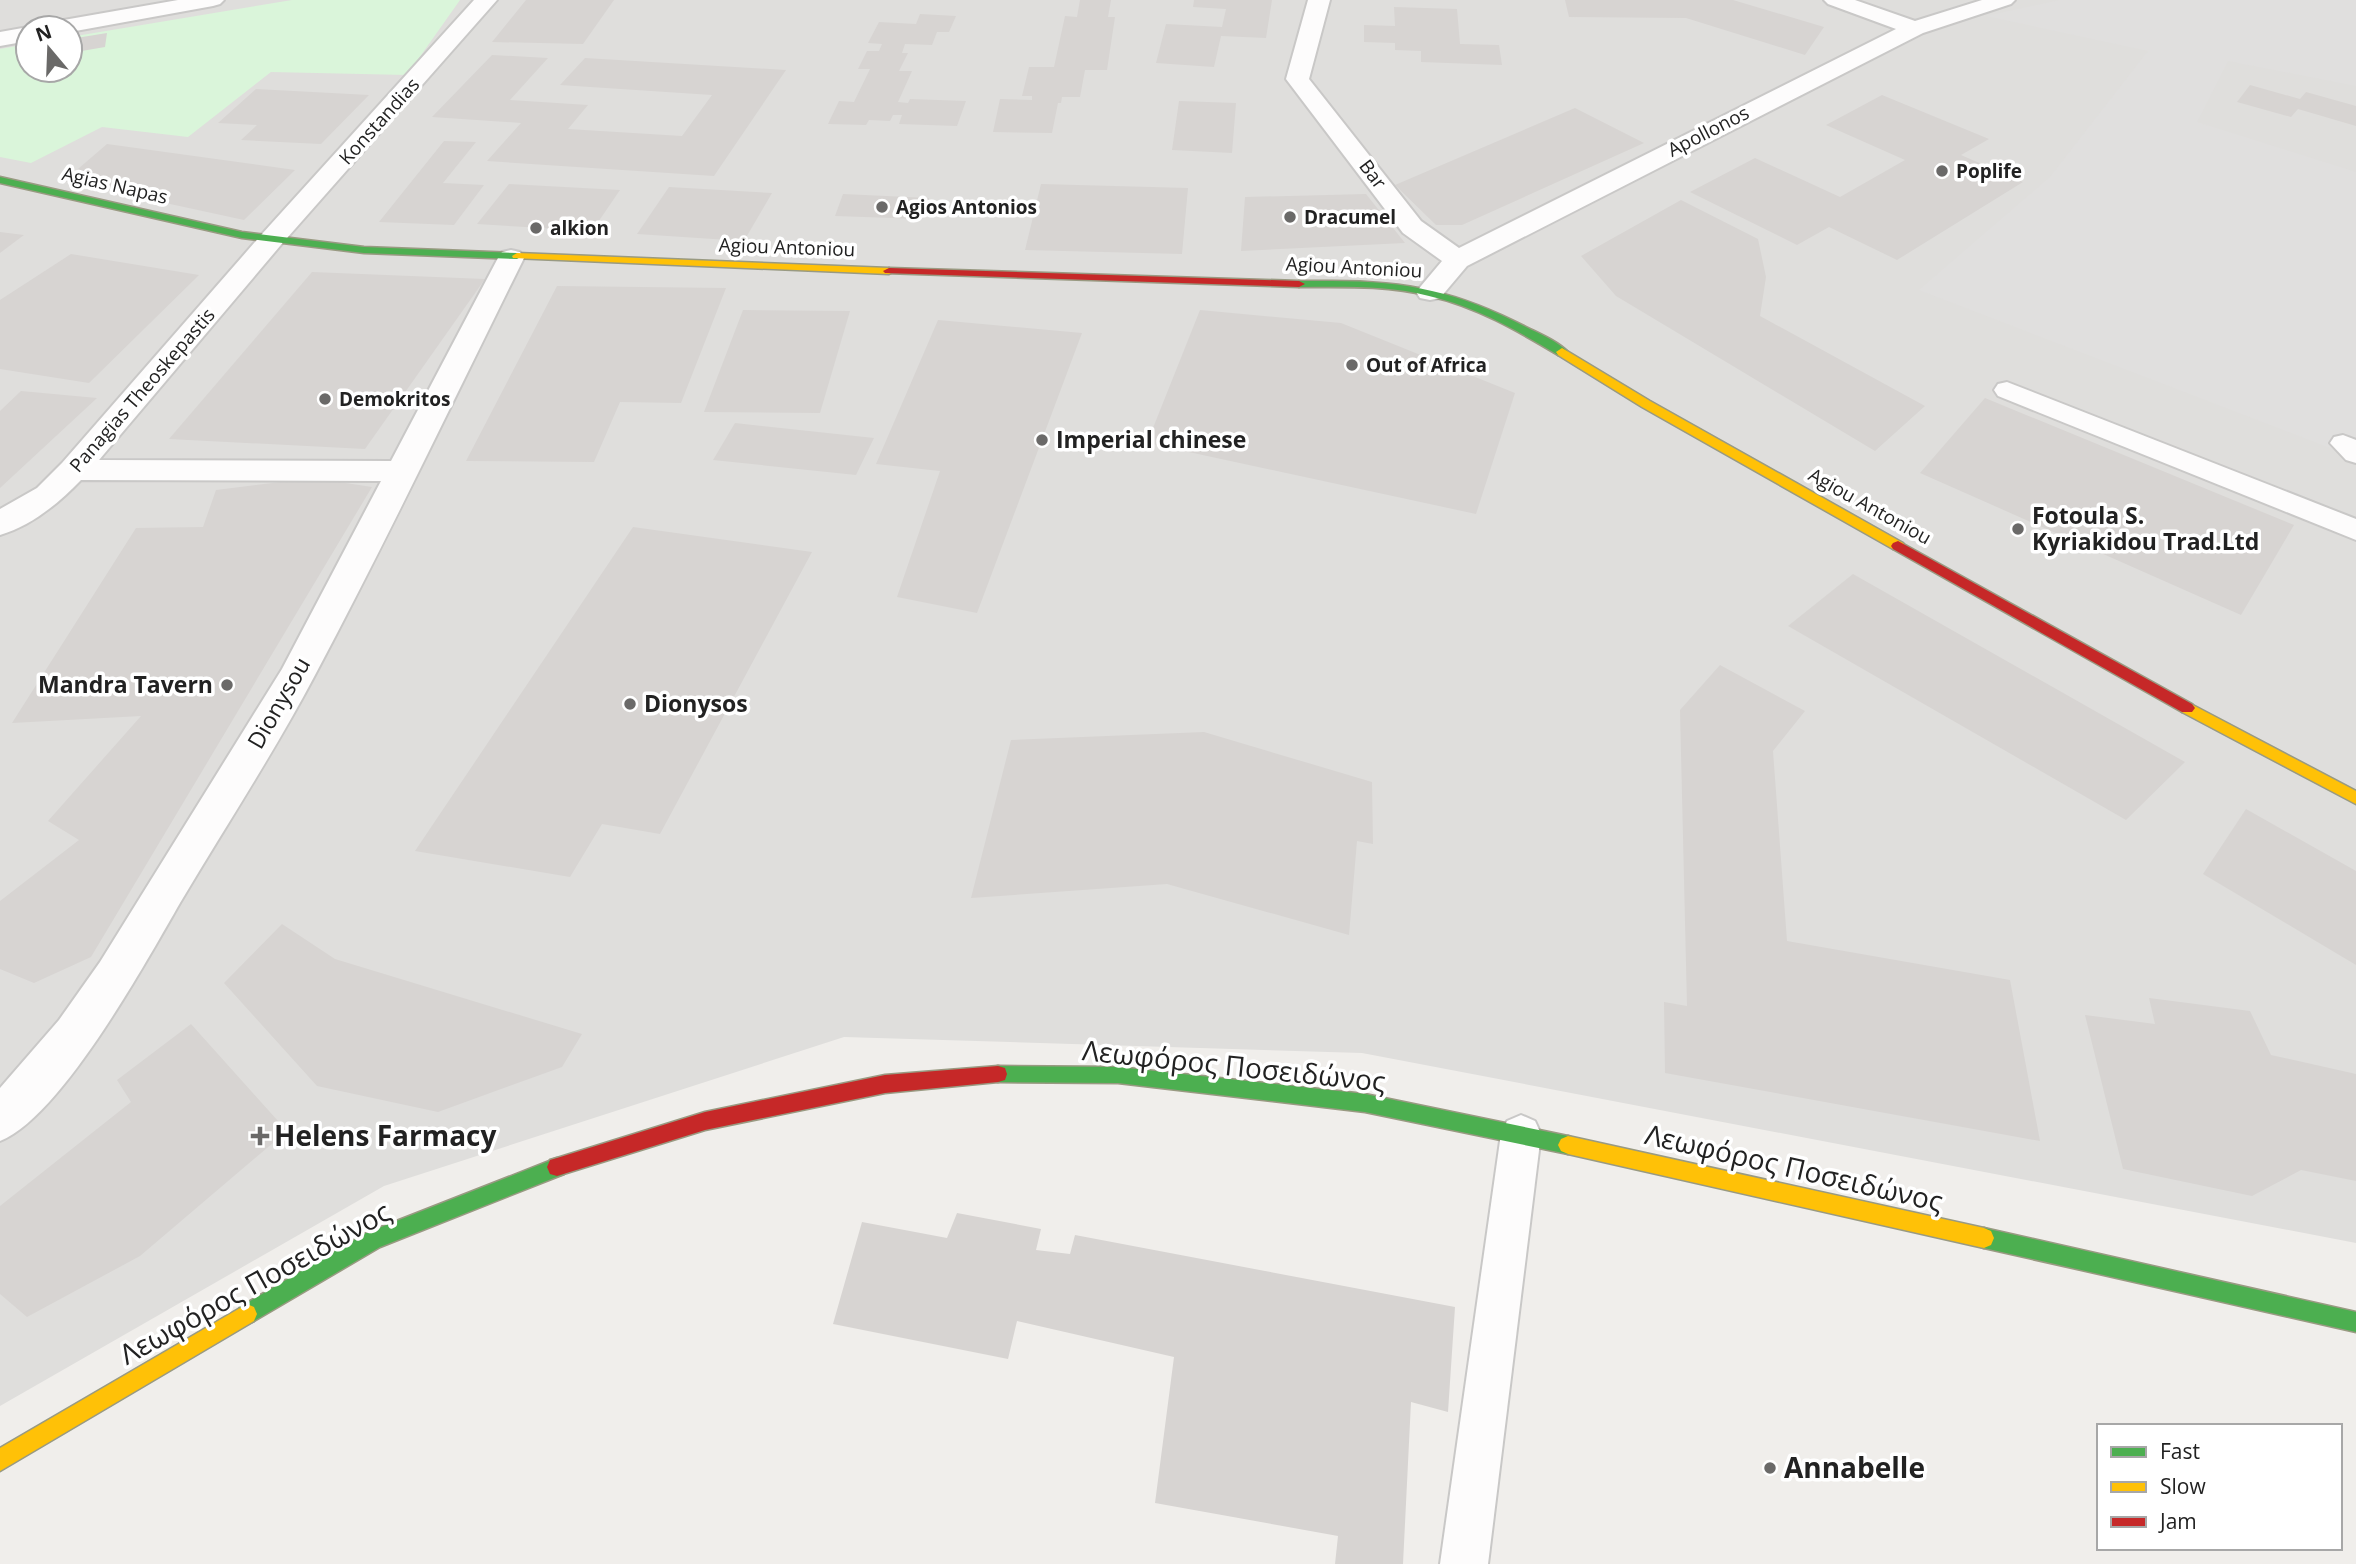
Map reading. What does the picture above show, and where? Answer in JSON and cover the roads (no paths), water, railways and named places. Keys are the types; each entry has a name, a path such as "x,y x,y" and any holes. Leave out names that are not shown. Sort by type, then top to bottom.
{"street":[{"path":"84,23 213,0"},
{"name":"Konstandias","path":"271,240 486,0"},
{"name":"Bar","path":"1319,0 1297,79 1412,226 1457,260"},
{"path":"1835,0 1915,28"},
{"name":"Apollonos","path":"1430,292 1457,260 1542,215 1915,28 2004,0"},
{"name":"Agias Napas","path":"0,180 221,230"},
{"name":"Agiou Antoniou","path":"221,230 271,240 364,250 511,258 1119,280 1371,285 1430,292 1492,316 1552,346 1646,404 2124,674 2356,798"},
{"name":"Panagias Theoskepastis","path":"0,524 48,495 73,470 271,240"},
{"name":"Dionysou","path":"0,1119 31,1088 75,1034 115,975 297,675 511,258"},
{"path":"73,470 401,471"},
{"name":"Λεωφόρος Ποσειδώνος","path":"0,1460 373,1240 547,1170 705,1121 885,1084 992,1074 1118,1075 1365,1103 1521,1134 2356,1322"}],"lane":[{"path":"2007,390 2356,530"},
{"path":"1464,1564 1521,1134"}],"place":[{"name":"Poplife","path":"1942,171"},
{"name":"Agios Antonios","path":"882,207"},
{"name":"Dracumel","path":"1290,217"},
{"name":"alkion","path":"536,228"},
{"name":"Out of Africa","path":"1352,365"},
{"name":"Demokritos","path":"325,399"},
{"name":"Imperial chinese","path":"1042,440"},
{"name":"Fotoula S. Kyriakidou Trad.Ltd","path":"2018,529"},
{"name":"Mandra Tavern","path":"227,685"},
{"name":"Dionysos","path":"630,704"},
{"name":"Helens Farmacy","path":"260,1136"},
{"name":"Annabelle","path":"1770,1468"}]}
